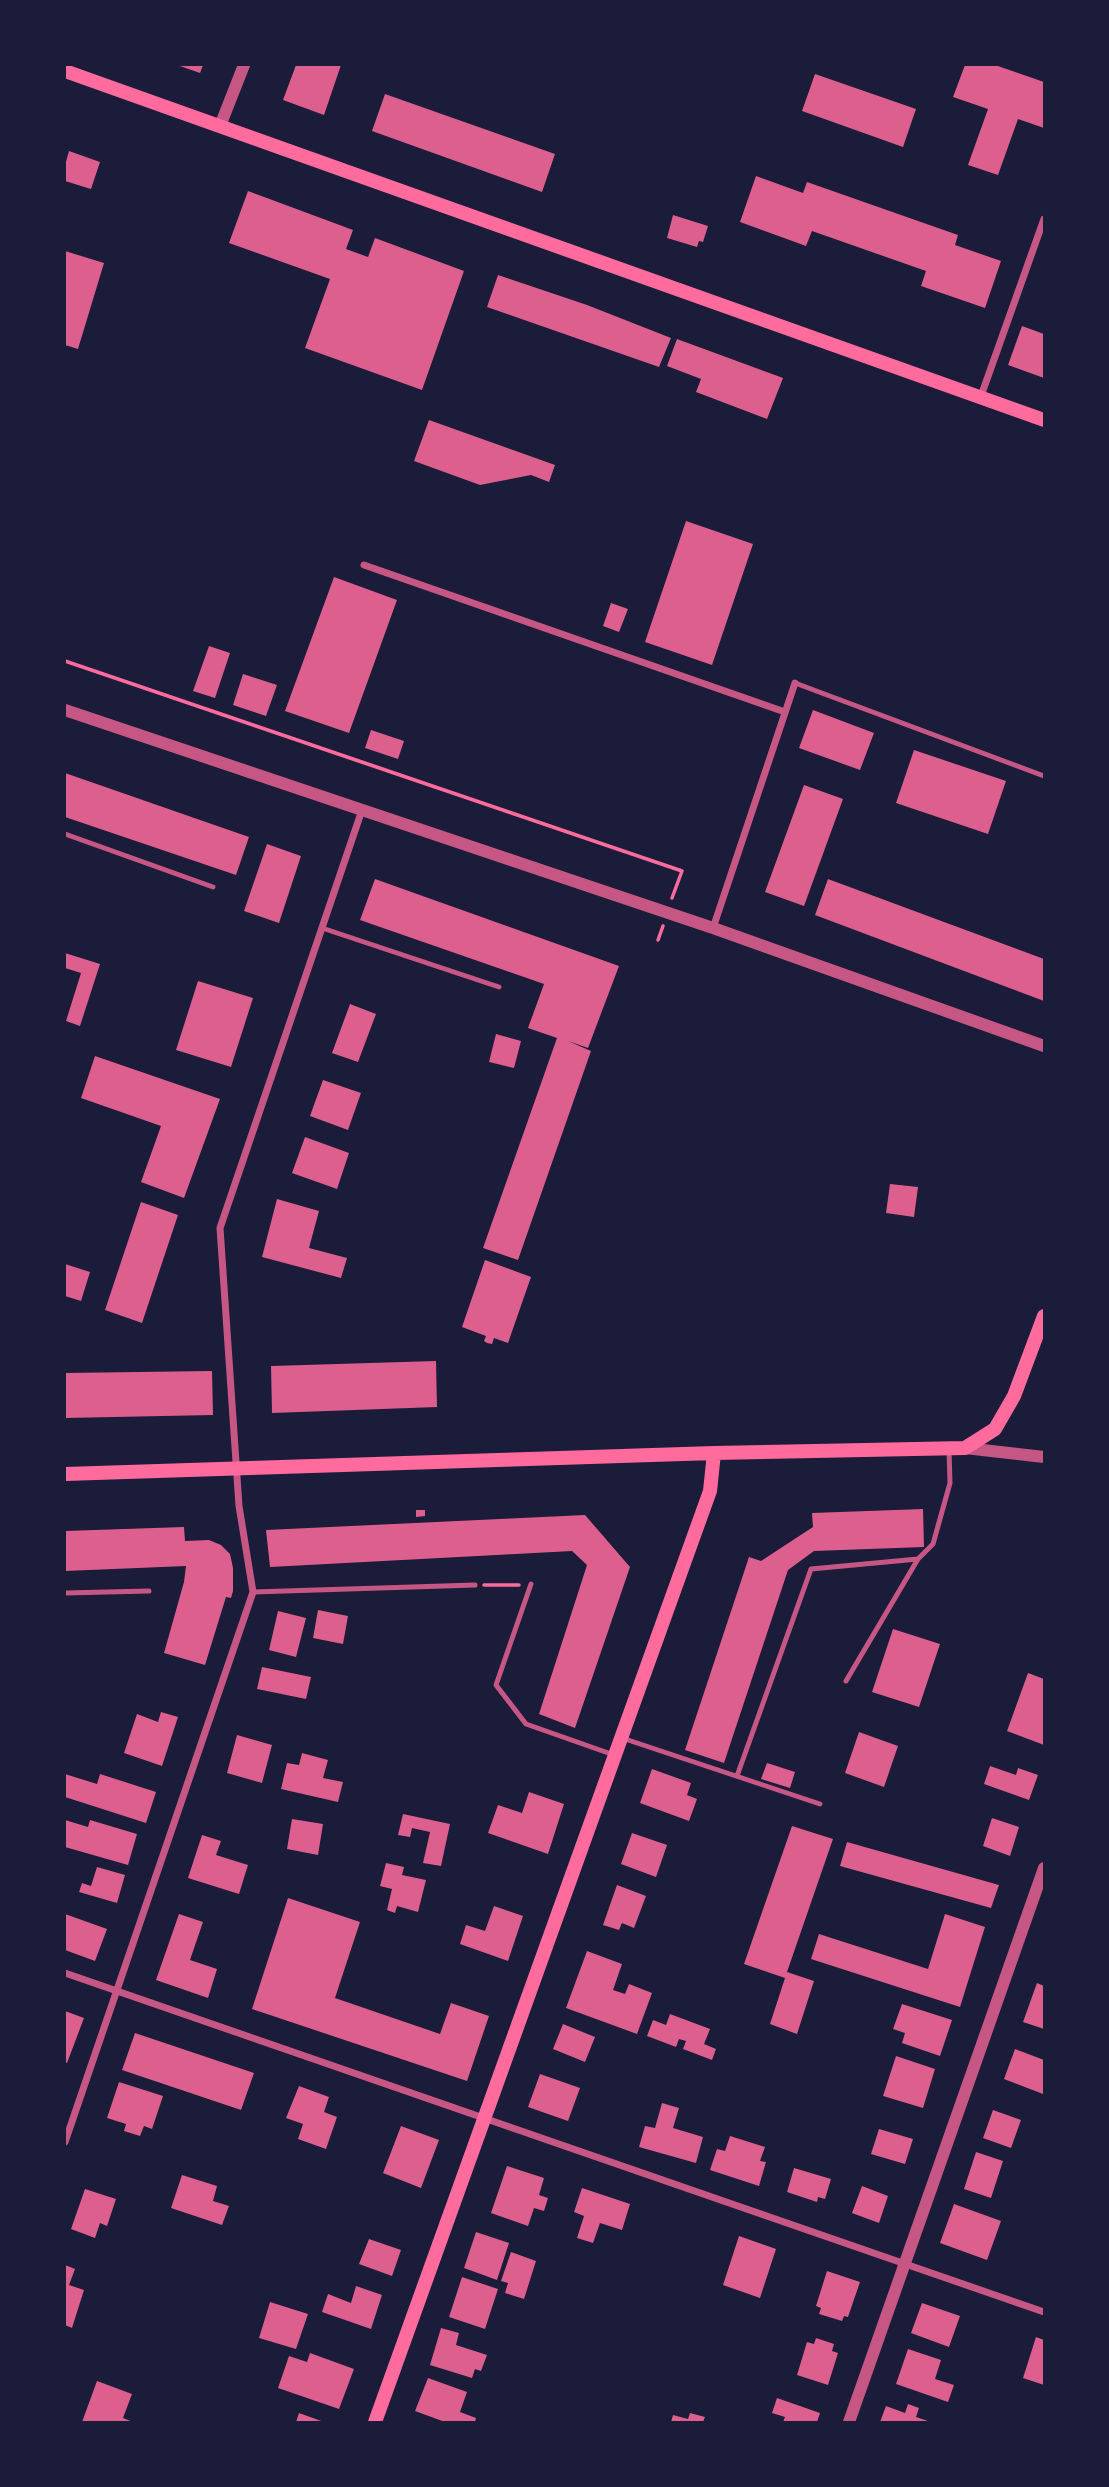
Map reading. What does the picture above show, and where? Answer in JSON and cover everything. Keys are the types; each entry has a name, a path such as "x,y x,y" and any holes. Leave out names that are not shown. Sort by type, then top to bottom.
{"main road":[{"path":"65,71 1044,420"},
{"path":"65,1474 714,1453 965,1448 995,1429 1014,1396 1044,1316"},
{"path":"375,2422 710,1491 714,1453"}],"street":[{"path":"220,126 244,65"},
{"path":"981,397 1044,219"},
{"path":"364,565 785,712"},
{"path":"713,928 795,683"},
{"path":"65,710 713,928 1044,1046"},
{"path":"65,2142 253,1592 239,1506 220,1228 362,810"},
{"path":"965,1448 1044,1457"},
{"path":"849,2422 1044,1868"},
{"path":"65,1973 1044,2312"}],"lane":[{"path":"795,683 1044,776"},
{"path":"65,834 213,887"},
{"path":"322,928 499,987"},
{"path":"846,1681 918,1559 933,1544 950,1483 949,1448"},
{"path":"737,1776 811,1569 918,1559"},
{"path":"531,1584 496,1685 526,1724 616,1756"},
{"path":"253,1592 475,1585"},
{"path":"65,1593 149,1591"},
{"path":"622,1738 820,1804"}],"path":[{"path":"65,661 682,871 658,940"},
{"path":"475,1585 531,1584"}],"building":[{"path":"177,65 203,65 200,73"},
{"path":"296,65 341,65 324,115 283,100"},
{"path":"965,65 995,65 1044,82 1044,128 1018,119 998,175 968,165 988,109 953,97"},
{"path":"815,74 916,109 903,147 802,111"},
{"path":"385,94 555,154 542,192 372,131"},
{"path":"69,151 100,162 91,189 65,181 65,165"},
{"path":"756,176 803,193 807,182 958,235 955,245 1001,261 985,308 921,286 926,271 812,231 806,246 740,222"},
{"path":"248,191 353,230 346,249 368,257 375,238 464,271 422,390 305,348 330,279 229,243"},
{"path":"673,215 708,226 703,242 699,241 697,247 667,238"},
{"path":"65,251 104,263 78,349 65,345"},
{"path":"498,275 587,305 671,338 659,367 487,307"},
{"path":"1022,326 1044,334 1044,378 1008,365"},
{"path":"677,339 783,378 767,419 696,392 701,379 667,366"},
{"path":"429,420 555,465 549,482 531,475 480,485 414,461"},
{"path":"686,521 753,544 712,665 645,642"},
{"path":"334,577 397,600 349,733 285,711"},
{"path":"611,603 628,609 619,632 603,626"},
{"path":"209,646 230,653 215,698 193,691"},
{"path":"243,674 277,685 266,716 233,705"},
{"path":"813,710 874,733 860,770 799,748"},
{"path":"371,730 404,741 398,759 365,748"},
{"path":"914,750 1006,781 988,834 896,803"},
{"path":"65,773 249,837 236,875 65,817"},
{"path":"804,785 843,799 804,906 765,892"},
{"path":"267,844 301,856 279,923 244,911"},
{"path":"375,879 619,966 588,1048 568,1041 591,1051 518,1260 483,1248 557,1038 528,1028 544,984 360,920"},
{"path":"828,879 1044,959 1044,1001 815,915"},
{"path":"65,953 100,964 80,1026 66,1021 81,973 65,968"},
{"path":"198,981 253,998 231,1067 176,1050"},
{"path":"350,1004 376,1014 358,1062 332,1053"},
{"path":"496,1034 521,1041 514,1068 489,1062"},
{"path":"95,1056 220,1099 184,1198 141,1182 161,1126 81,1098"},
{"path":"323,1080 361,1093 348,1130 310,1116"},
{"path":"305,1137 349,1153 337,1189 292,1173"},
{"path":"890,1184 918,1187 914,1217 886,1213"},
{"path":"277,1199 319,1211 309,1248 347,1258 341,1278 262,1257"},
{"path":"141,1202 178,1215 142,1323 105,1310"},
{"path":"485,1260 531,1277 508,1343 494,1338 492,1344 487,1343 484,1341 486,1336 462,1327"},
{"path":"65,1264 90,1272 81,1301 65,1296"},
{"path":"436,1361 437,1407 272,1413 271,1366"},
{"path":"212,1371 213,1415 65,1418 65,1373"},
{"path":"923,1509 924,1547 814,1551 788,1570 724,1763 685,1750 749,1557 761,1561 813,1527 812,1513"},
{"path":"416,1510 425,1510 425,1516 416,1517"},
{"path":"585,1515 630,1567 575,1728 539,1714 587,1565 572,1551 270,1567 266,1530"},
{"path":"184,1527 185,1541 209,1540 221,1545 230,1554 233,1568 231,1598 226,1597 205,1665 164,1653 186,1566 65,1571 65,1531"},
{"path":"318,1610 348,1616 343,1644 313,1638"},
{"path":"278,1611 306,1618 296,1657 269,1650"},
{"path":"893,1629 940,1644 919,1707 872,1692"},
{"path":"262,1667 311,1677 306,1699 257,1689"},
{"path":"1028,1673 1044,1679 1044,1745 1007,1731"},
{"path":"161,1712 178,1717 162,1766 124,1753 137,1714 158,1722"},
{"path":"859,1732 898,1746 884,1787 845,1773"},
{"path":"237,1735 272,1745 262,1783 227,1773"},
{"path":"302,1753 328,1760 323,1778 343,1782 338,1802 281,1789 287,1763 299,1765"},
{"path":"767,1763 795,1772 790,1788 761,1779"},
{"path":"990,1766 1016,1775 1018,1768 1038,1775 1029,1800 984,1784"},
{"path":"652,1769 691,1783 687,1795 697,1799 689,1821 640,1803"},
{"path":"65,1774 97,1784 100,1774 156,1792 146,1823 65,1797"},
{"path":"529,1792 564,1804 548,1854 488,1833 498,1805 522,1813"},
{"path":"403,1814 450,1824 441,1866 423,1863 430,1832 412,1828 410,1837 398,1835"},
{"path":"992,1818 1019,1827 1010,1856 983,1846"},
{"path":"292,1819 323,1824 318,1855 287,1849"},
{"path":"65,1820 88,1827 90,1820 137,1834 128,1865 65,1847"},
{"path":"792,1826 833,1839 787,1972 814,1981 797,2034 770,2024 785,1978 744,1964"},
{"path":"632,1833 667,1845 656,1877 621,1864"},
{"path":"202,1835 221,1841 216,1855 248,1865 239,1894 188,1878"},
{"path":"847,1842 999,1885 991,1908 840,1866"},
{"path":"386,1863 404,1867 402,1875 426,1880 418,1912 397,1906 395,1913 387,1910 392,1889 380,1886"},
{"path":"97,1867 125,1875 117,1903 79,1892 82,1883 91,1886"},
{"path":"617,1885 646,1896 634,1928 622,1923 619,1930 603,1925"},
{"path":"288,1898 360,1922 335,1998 440,2034 451,2003 489,2016 467,2081 252,2009"},
{"path":"494,1906 523,1916 508,1961 460,1944 466,1925 485,1931"},
{"path":"65,1914 107,1929 95,1961 65,1950"},
{"path":"179,1914 203,1922 190,1960 217,1969 208,1998 156,1980"},
{"path":"945,1914 985,1927 960,2007 811,1959 819,1934 928,1969"},
{"path":"587,1951 622,1964 613,1990 625,1994 629,1984 652,1993 637,2034 566,2008"},
{"path":"1037,1983 1044,1986 1044,2029 1023,2022"},
{"path":"902,2004 952,2020 940,2056 902,2043 905,2033 893,2029"},
{"path":"65,2011 84,2018 67,2063 65,2062"},
{"path":"670,2014 710,2029 704,2044 716,2049 712,2060 683,2049 686,2041 679,2039 676,2047 647,2036 653,2020 666,2025"},
{"path":"563,2024 595,2037 585,2062 553,2049"},
{"path":"135,2033 254,2073 241,2110 122,2070"},
{"path":"1015,2049 1044,2060 1043,2094 1004,2079"},
{"path":"896,2056 935,2069 923,2108 883,2096"},
{"path":"540,2074 580,2088 568,2121 528,2107"},
{"path":"119,2082 163,2096 152,2129 144,2126 140,2136 124,2131 126,2124 107,2118"},
{"path":"299,2086 329,2097 324,2112 337,2117 326,2149 298,2139 303,2124 286,2118"},
{"path":"662,2103 679,2108 673,2128 703,2137 696,2163 639,2147 645,2126 655,2128"},
{"path":"993,2110 1021,2120 1011,2148 983,2138"},
{"path":"401,2126 439,2140 421,2188 383,2173"},
{"path":"879,2129 913,2139 905,2164 871,2154"},
{"path":"730,2136 765,2147 760,2161 766,2162 759,2186 710,2170 717,2149 725,2151"},
{"path":"976,2152 1003,2161 991,2198 964,2189"},
{"path":"507,2166 544,2178 539,2195 548,2198 544,2211 534,2208 528,2226 491,2213"},
{"path":"794,2168 831,2179 825,2199 818,2197 817,2202 787,2192"},
{"path":"182,2175 217,2186 213,2201 229,2206 222,2225 171,2208"},
{"path":"862,2186 888,2196 879,2223 852,2213"},
{"path":"582,2188 630,2204 622,2230 600,2223 593,2243 577,2238 584,2216 574,2212"},
{"path":"85,2189 116,2199 107,2226 100,2223 95,2238 71,2229"},
{"path":"954,2204 1001,2221 987,2260 940,2243"},
{"path":"476,2232 509,2243 497,2280 464,2268"},
{"path":"739,2236 776,2249 760,2298 723,2285"},
{"path":"369,2239 401,2250 392,2276 359,2264"},
{"path":"511,2252 536,2261 524,2299 505,2293 508,2283 501,2281"},
{"path":"65,2265 75,2269 69,2285 84,2290 72,2328 65,2325"},
{"path":"827,2271 860,2282 848,2317 844,2316 842,2321 819,2314 821,2308 816,2306"},
{"path":"462,2277 498,2289 485,2329 449,2317"},
{"path":"356,2286 382,2295 371,2329 322,2312 328,2294 351,2303"},
{"path":"270,2302 308,2314 296,2349 259,2338"},
{"path":"922,2303 960,2316 949,2347 911,2333"},
{"path":"441,2328 459,2333 456,2345 487,2355 481,2371 475,2369 472,2378 430,2365"},
{"path":"1036,2337 1044,2340 1044,2385 1023,2378"},
{"path":"816,2338 834,2344 832,2351 838,2353 828,2385 797,2375 807,2342 814,2344"},
{"path":"908,2349 941,2360 935,2379 954,2385 948,2402 896,2384"},
{"path":"310,2353 354,2369 339,2409 278,2388 289,2356 307,2362"},
{"path":"428,2378 467,2392 460,2412 476,2418 475,2422 445,2422 415,2411"},
{"path":"97,2381 132,2394 123,2418 133,2422 82,2422"},
{"path":"777,2398 820,2413 817,2422 783,2422 785,2417 772,2413"},
{"path":"908,2404 919,2408 916,2417 931,2422 880,2422 886,2406 905,2413"},
{"path":"299,2413 324,2422 296,2422"},
{"path":"690,2413 705,2417 703,2422 671,2422 673,2415 688,2419"}]}
